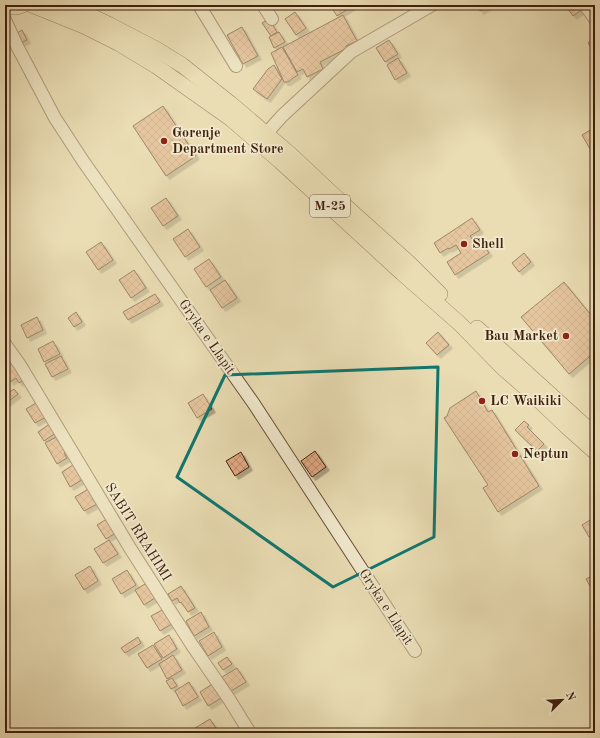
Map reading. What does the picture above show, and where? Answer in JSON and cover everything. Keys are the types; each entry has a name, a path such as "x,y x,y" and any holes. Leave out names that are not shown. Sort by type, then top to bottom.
{"main road":[{"path":"5,7 16,7 23,5"},
{"name":"M-25","path":"32,5 84,26 118,43 156,66 231,119 287,167 402,273 459,323 503,368 595,452"},
{"name":"M-25","path":"68,5 156,49 182,65 231,104 290,154 410,264 454,307 595,434"}],"street":[{"path":"199,5 236,66"},
{"path":"263,5 272,19"},
{"path":"266,134 282,116 351,52 432,5"},
{"path":"585,5 595,19"},
{"name":"Gryka e Llapit","path":"5,20 16,46 52,111 83,161 254,404 415,651"},
{"name":"SABIT RRAHIMI","path":"5,344 20,365 130,548 250,733"}],"highlighted area":[{"path":"438,367 434,537 333,587 177,477 225,375"}],"building":[{"path":"330,5 350,5 351,7 337,16"},
{"path":"477,5 490,5 480,11"},
{"path":"565,5 581,5 583,9 573,16"},
{"path":"295,12 306,28 296,35 285,19"},
{"path":"343,15 357,41 320,62 323,69 307,77 303,69 297,72 283,47"},
{"path":"269,19 277,32 271,36 262,23"},
{"path":"242,27 258,56 243,64 227,35"},
{"path":"22,30 27,40 21,43 16,34"},
{"path":"279,32 285,42 274,48 269,37"},
{"path":"595,38 595,54 588,43"},
{"path":"389,40 398,54 385,62 376,48"},
{"path":"282,47 298,75 288,82 284,82 271,53"},
{"path":"398,58 407,73 395,80 387,65"},
{"path":"274,65 282,79 267,99 253,89 268,69"},
{"name":"Gorenje Department Store","path":"163,106 196,156 166,176 133,126"},
{"path":"592,129 595,133 595,146 590,149 582,135"},
{"path":"166,198 178,216 163,226 151,208"},
{"path":"472,218 480,230 470,236 474,241 479,238 489,253 455,275 447,262 461,253 456,245 440,253 434,243"},
{"path":"188,229 200,247 185,257 173,239"},
{"path":"101,242 113,260 98,270 86,252"},
{"path":"524,253 531,262 519,272 512,263"},
{"path":"209,259 221,277 206,287 194,269"},
{"path":"134,270 146,288 131,298 119,280"},
{"path":"225,280 237,298 222,308 210,290"},
{"name":"Bau Market","path":"564,282 595,320 595,352 569,374 521,317"},
{"path":"155,294 160,302 128,320 123,312"},
{"path":"76,312 82,322 74,327 68,318"},
{"path":"37,317 43,330 27,338 21,325"},
{"path":"438,332 449,345 437,355 426,343"},
{"path":"53,341 60,354 44,362 38,349"},
{"path":"10,352 25,379 19,383 16,378 10,382 8,377 5,379 5,362 7,361 5,355"},
{"path":"61,356 68,369 52,377 45,364"},
{"path":"14,389 18,394 5,404 5,395"},
{"path":"476,391 488,412 492,410 539,486 498,512 483,488 488,485 444,418 447,416 450,408"},
{"path":"203,394 212,409 197,418 188,403"},
{"path":"41,400 50,415 35,423 26,409"},
{"path":"524,421 529,425 527,427 544,444 537,451 515,430"},
{"path":"51,423 57,432 44,441 38,432"},
{"path":"60,435 69,450 64,453 67,458 57,464 45,443"},
{"path":"315,451 326,467 312,477 301,461"},
{"path":"241,452 249,467 235,476 226,461"},
{"path":"76,463 85,478 70,487 62,472"},
{"path":"90,488 99,503 84,511 75,497"},
{"path":"110,517 119,531 106,539 97,525"},
{"path":"595,517 595,534 589,537 582,525"},
{"path":"109,540 118,554 103,563 94,549"},
{"path":"90,566 98,581 84,590 75,575"},
{"path":"127,570 136,585 121,594 112,579"},
{"path":"595,574 595,592 594,593 586,579"},
{"path":"150,581 158,596 144,605 135,590"},
{"path":"181,586 195,608 188,612 177,598 172,601 168,594"},
{"path":"166,608 175,622 160,631 151,616"},
{"path":"201,612 209,627 194,636 186,621"},
{"path":"214,632 222,647 208,656 199,641"},
{"path":"169,635 177,649 163,658 154,644"},
{"path":"138,637 141,643 125,653 121,648"},
{"path":"153,645 162,659 147,668 138,654"},
{"path":"173,655 182,670 167,679 159,664"},
{"path":"227,657 232,664 223,670 218,663"},
{"path":"237,668 246,682 231,691 222,677"},
{"path":"172,678 177,686 171,689 166,681"},
{"path":"189,682 198,697 183,706 175,691"},
{"path":"214,683 223,697 208,706 200,692"},
{"path":"210,719 219,733 199,733 195,728"}],"place":[{"name":"Gorenje Department Store","path":"164,141"},
{"name":"Shell","path":"464,244"},
{"name":"Bau Market","path":"566,336"},
{"name":"LC Waikiki","path":"482,401"},
{"name":"Neptun","path":"515,454"}]}
